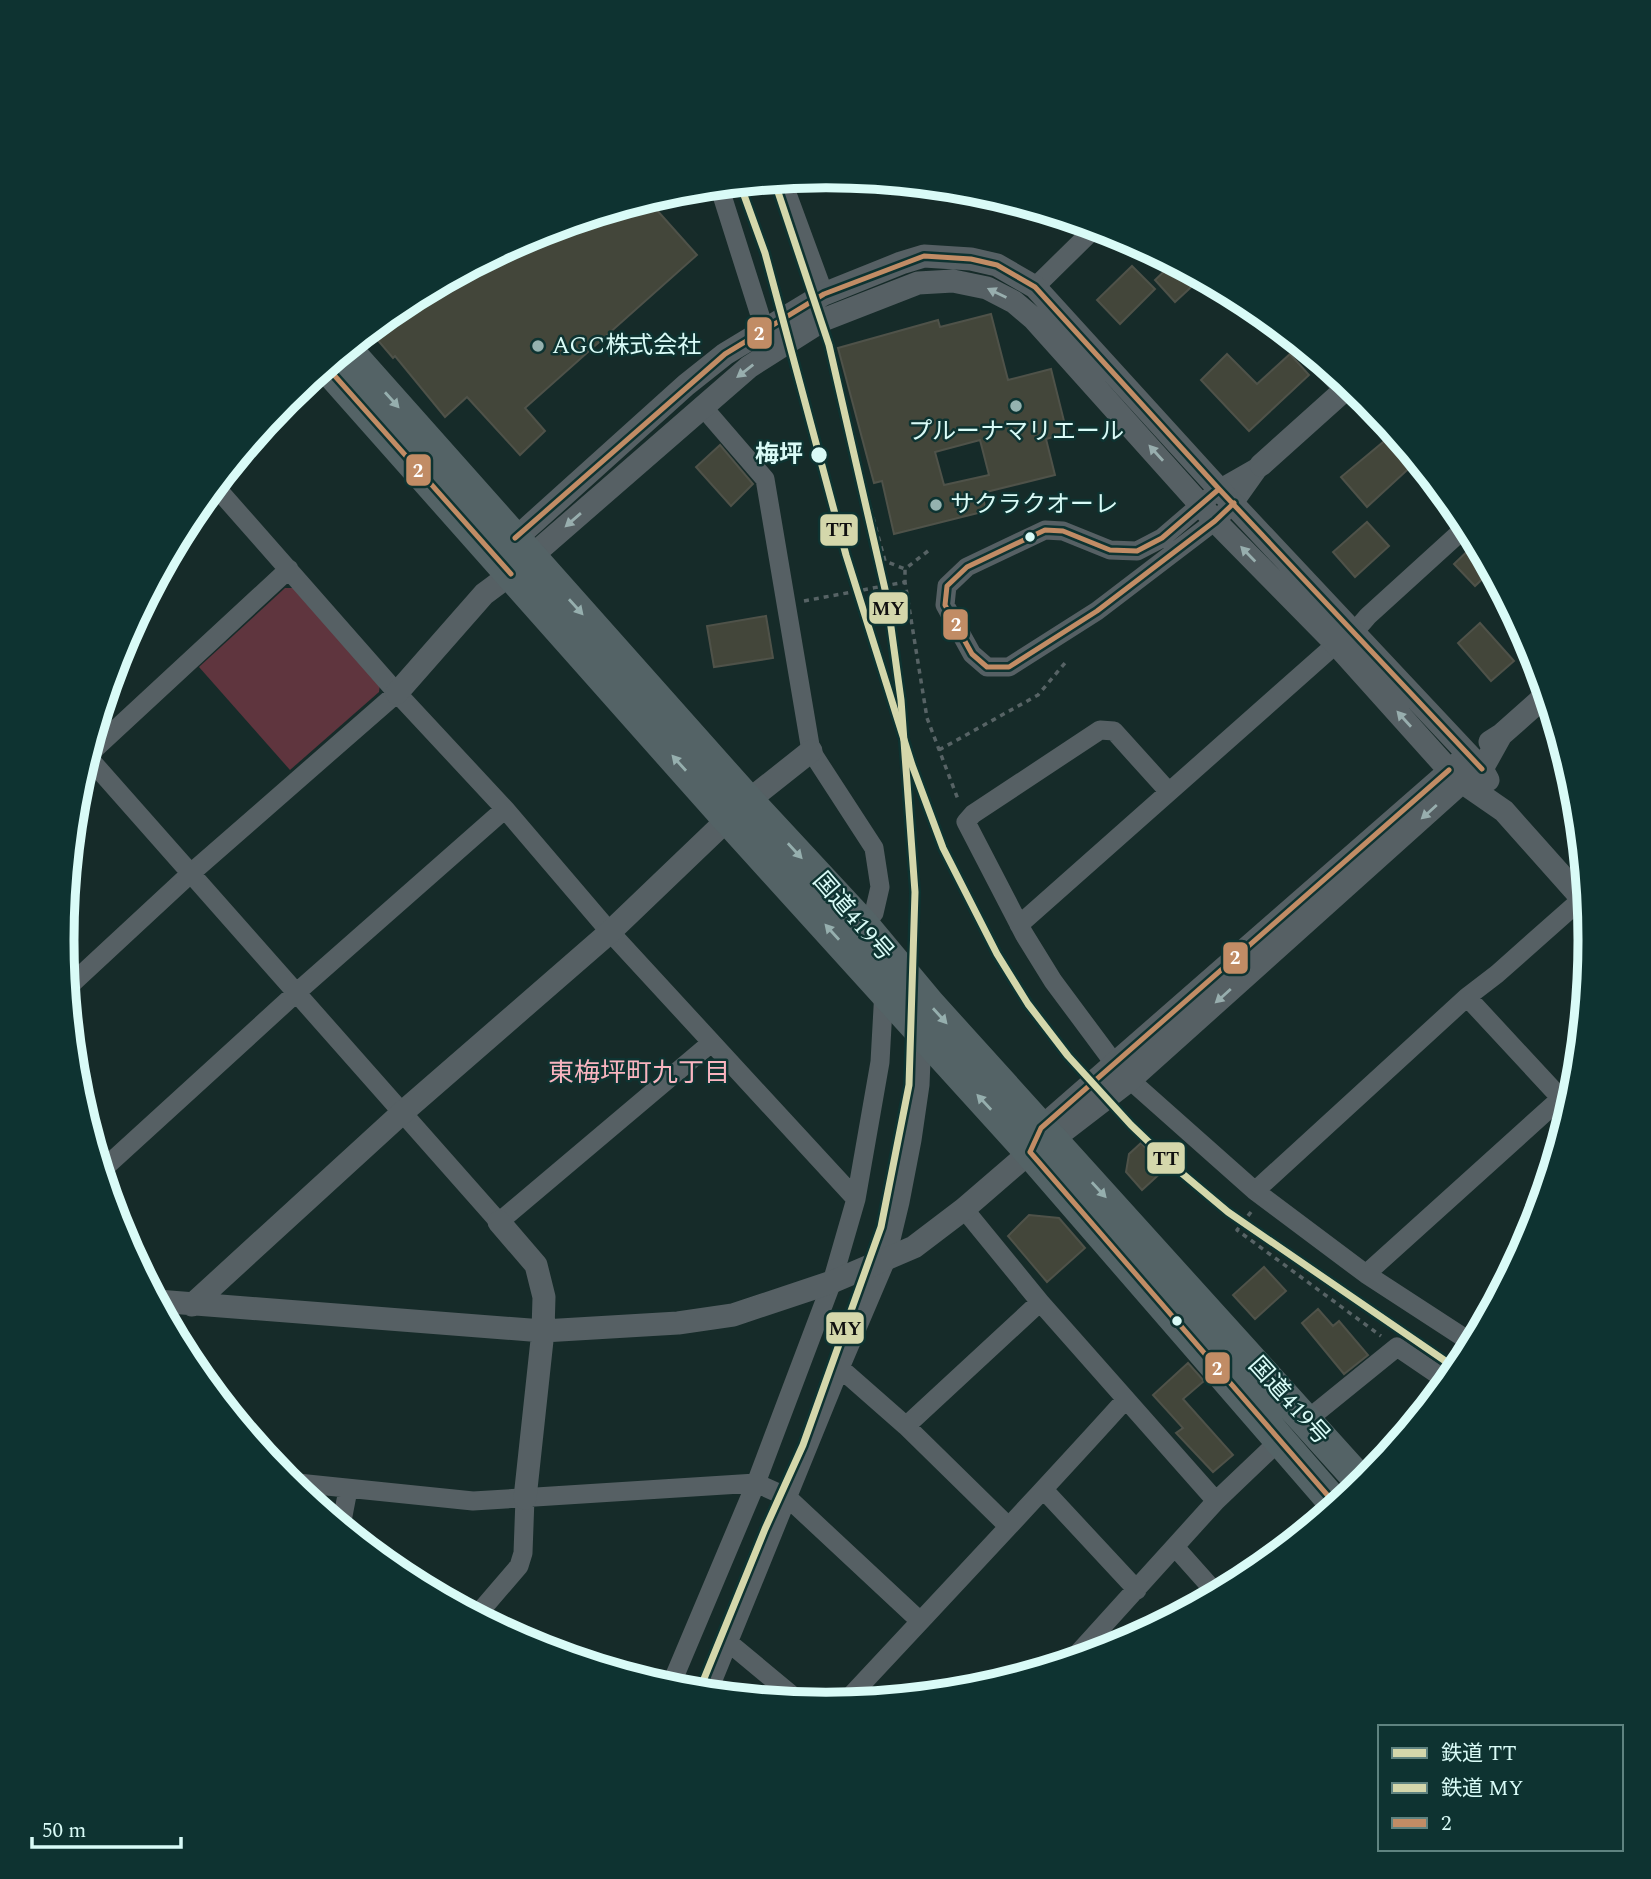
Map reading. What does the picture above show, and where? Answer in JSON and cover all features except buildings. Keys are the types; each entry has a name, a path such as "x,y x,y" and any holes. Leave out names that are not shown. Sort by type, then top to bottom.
{"highway":[{"name":"国道419号","path":"352,356 513,556 738,810 922,1035 1041,1140 1307,1420 1354,1474"},
{"name":"国道419号","path":"332,372 513,556"},
{"name":"国道419号","path":"738,810 864,926 1041,1140 1279,1441 1330,1497"}],"street":[{"path":"785,189 824,294"},
{"path":"722,195 764,328"},
{"path":"1035,287 1088,235"},
{"path":"75,981 190,874 397,693 484,594 513,556 686,385 764,328 824,294 924,256 971,258 997,265 1035,287 1336,644 1456,776 1503,811 1576,889"},
{"path":"513,556 749,368 823,320 918,283 953,281 987,288 1014,302 1034,319 1218,504 1355,631 1476,762 1503,811"},
{"path":"1218,504 1137,551 1110,550 1063,531 1045,530 967,567 947,586 945,605 972,654 987,667 1009,667 1097,611 1218,504 1341,393"},
{"path":"702,407 765,479 811,751 874,848 880,887 874,914 864,926"},
{"path":"221,492 397,693 505,808 610,932 856,1199"},
{"path":"1355,631 1458,534"},
{"path":"99,745 289,569"},
{"path":"1019,925 1336,644"},
{"path":"167,1302 543,1331 678,1322 733,1315 832,1282 914,1247 964,1209 1041,1140 1114,1063 1476,762 1539,701"},
{"path":"1114,1063 1054,981 1019,925 966,822 1100,730 1114,731 1169,792"},
{"path":"192,1305 403,1112 610,932 738,810 811,751"},
{"path":"95,765 536,1265 544,1297 543,1331 525,1498 523,1553 519,1566 483,1609"},
{"path":"1041,1140 1130,1080 1456,776"},
{"path":"108,1165 505,808"},
{"path":"1257,1197 1467,997 1577,906"},
{"path":"675,1676 756,1483 832,1282 856,1199 880,1062 884,990"},
{"path":"1467,997 1560,1098"},
{"path":"712,1682 886,1259 901,1202 912,1140 920,1085 922,1035"},
{"path":"499,1222 711,1043"},
{"path":"1130,1080 1257,1197 1463,1337"},
{"path":"1366,1273 1558,1109"},
{"path":"964,1209 1041,1303 1216,1501"},
{"path":"906,1426 1041,1303"},
{"path":"1307,1420 1397,1347 1438,1375"},
{"path":"839,1368 906,1426 1008,1526"},
{"path":"855,1691 1126,1399"},
{"path":"1087,1644 1216,1501 1279,1441"},
{"path":"309,1485 472,1500 756,1483 787,1497 920,1621"},
{"path":"343,1516 348,1490"},
{"path":"1044,1490 1137,1590"},
{"path":"1175,1547 1210,1586"},
{"path":"728,1642 786,1690"}],"path":[{"path":"823,338 886,561 905,569"},
{"path":"905,569 928,551"},
{"path":"905,569 927,718 957,797 969,819"},
{"path":"786,604 905,582"},
{"path":"939,750 1038,695 1065,663"},
{"path":"1257,1197 1237,1230 1397,1347"}],"shaded area":[{"path":"285,588 296,588 380,684 379,692 290,770 199,667"}],"rail line":[{"name":"MY","path":"703,1681 765,1529 803,1445 881,1227 909,1085 915,892 901,700 887,598 829,345 777,189"},
{"name":"TT","path":"743,192 765,253 846,555 912,765 943,848 997,954 1028,1004 1068,1056 1131,1125 1178,1170 1228,1212 1447,1362"}],"transit line":[{"name":"2","path":"515,538 725,354 824,294 924,256 971,259 997,265 1035,287 1219,489 1482,769"},
{"name":"2","path":"332,373 511,574"},
{"name":"2","path":"1219,489 1162,538 1137,551 1110,550 1063,531 1045,530 967,567 947,586 945,605 972,654 987,667 1009,667 1097,611 1215,521 1234,503"},
{"name":"2","path":"1030,1152 1041,1128 1449,770"},
{"name":"2","path":"1030,1152 1329,1497"}],"place":[{"name":"AGC株式会社","path":"538,346"},
{"name":"プルーナマリエール","path":"1016,406"},
{"name":"梅坪","path":"819,455"},
{"name":"サクラクオーレ","path":"936,505"}],"district":[{"name":"東梅坪町九丁目","path":"639,1073"}]}
